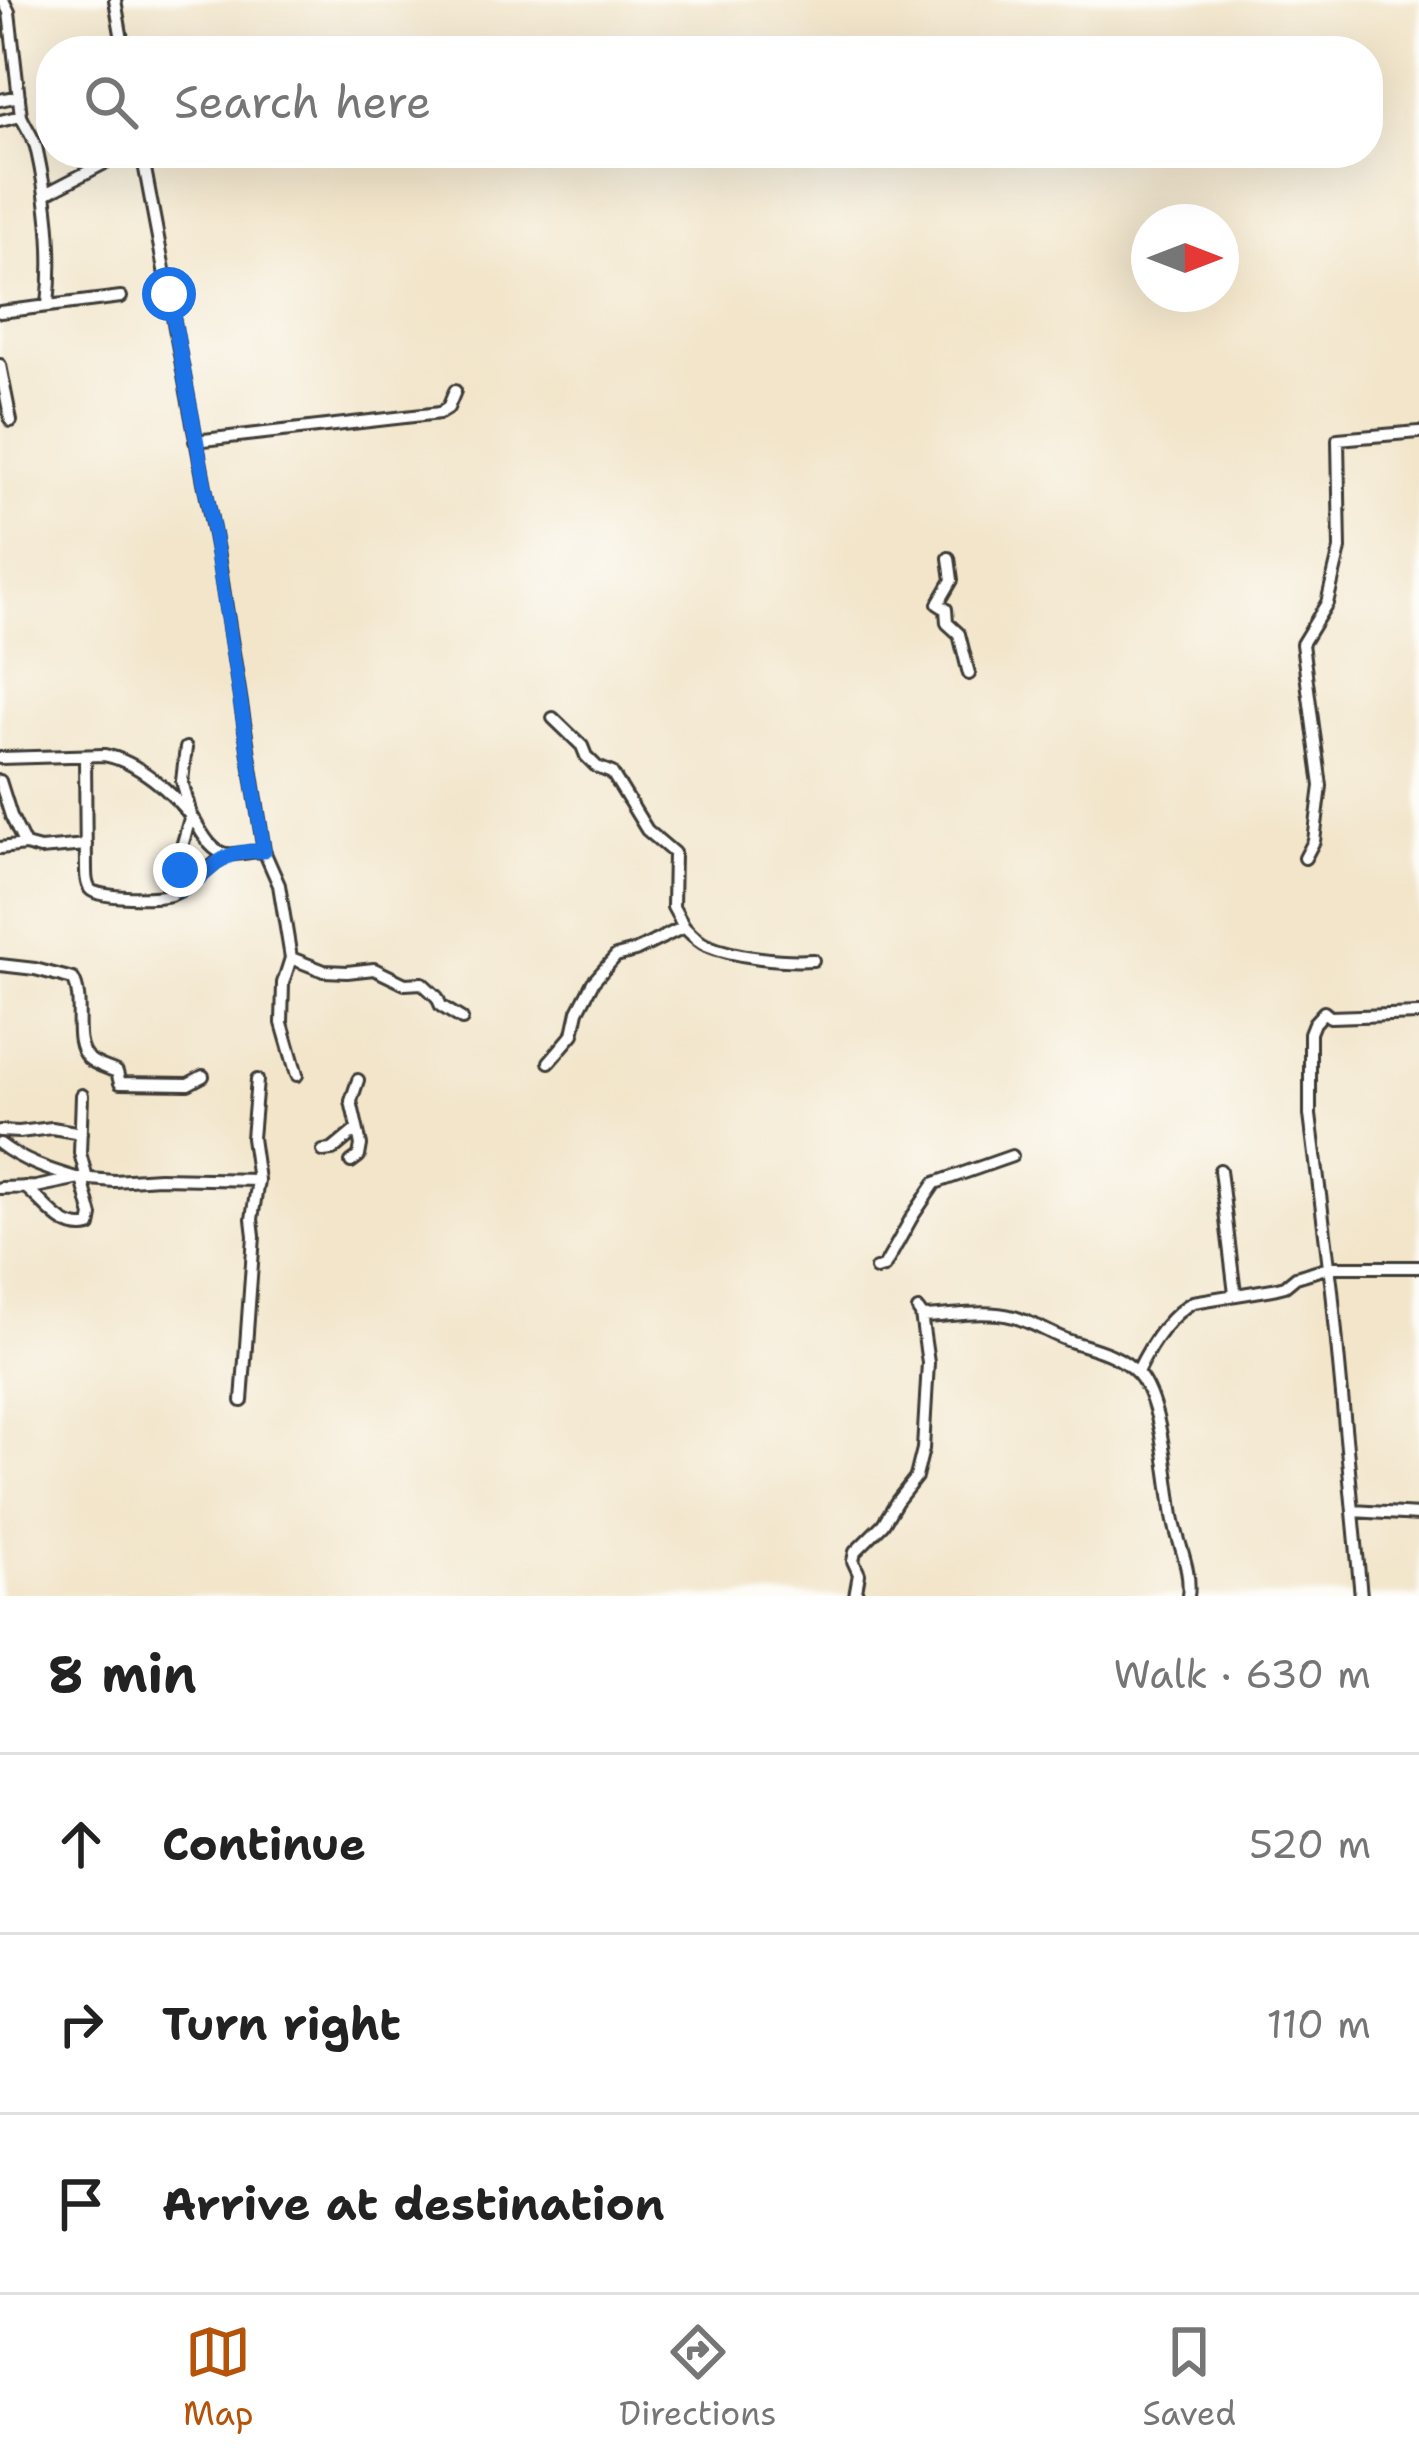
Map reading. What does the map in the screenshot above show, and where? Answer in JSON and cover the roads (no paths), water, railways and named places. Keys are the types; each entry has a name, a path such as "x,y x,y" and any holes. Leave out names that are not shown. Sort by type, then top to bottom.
{"street":[{"path":"3,0 9,12 6,57 21,116 36,144"},
{"path":"115,0 121,36"},
{"path":"0,100 19,96"},
{"path":"0,121 21,116"},
{"path":"41,168 50,228 48,305"},
{"path":"46,194 95,168"},
{"path":"145,168 221,575 264,851 279,885 291,958 282,1023 297,1075"},
{"path":"0,312 121,297"},
{"path":"0,365 11,421"},
{"path":"195,441 440,413 448,408 455,391"},
{"path":"1305,858 1314,841 1321,786 1302,644 1327,603 1340,549 1338,439 1419,432"},
{"path":"949,558 952,580 938,604 946,609 947,623 959,634 969,674"},
{"path":"553,718 586,756 612,773 646,830 674,853 674,908 684,927 702,944 730,952 813,960"},
{"path":"180,890 181,850 190,815 182,781 186,748"},
{"path":"86,757 87,885 92,892 171,896 227,854"},
{"path":"0,758 119,758 160,784 215,848 227,854 264,851"},
{"path":"0,782 25,845"},
{"path":"0,848 86,845"},
{"path":"548,1062 573,1034 593,982 616,956 684,927"},
{"path":"291,958 323,971 374,969 404,984 422,983 441,1006 461,1019"},
{"path":"0,965 73,979 79,989 82,1050 93,1062 116,1072 120,1083 188,1084 203,1076"},
{"path":"1361,1596 1310,1115 1310,1034 1324,1012 1330,1017 1419,1014"},
{"path":"242,1401 258,1180 252,1138 257,1080"},
{"path":"351,1162 359,1156 361,1145 352,1101 358,1080"},
{"path":"25,1187 67,1226 90,1226 80,1153 82,1095"},
{"path":"0,1130 52,1128 82,1133"},
{"path":"323,1151 332,1150 356,1130"},
{"path":"0,1144 32,1162 83,1179"},
{"path":"876,1269 884,1268 935,1183 1012,1156"},
{"path":"1220,1170 1235,1294"},
{"path":"0,1188 83,1179 258,1180"},
{"path":"1137,1372 1182,1308 1193,1302 1285,1286 1296,1277 1329,1267 1419,1268"},
{"path":"855,1596 859,1574 855,1552 883,1524 916,1477 923,1449 928,1363 919,1312 923,1317 1010,1316 1070,1342 1094,1347 1137,1372 1149,1394 1162,1442 1173,1517 1189,1578 1188,1596"},
{"path":"1353,1511 1419,1515"}]}
